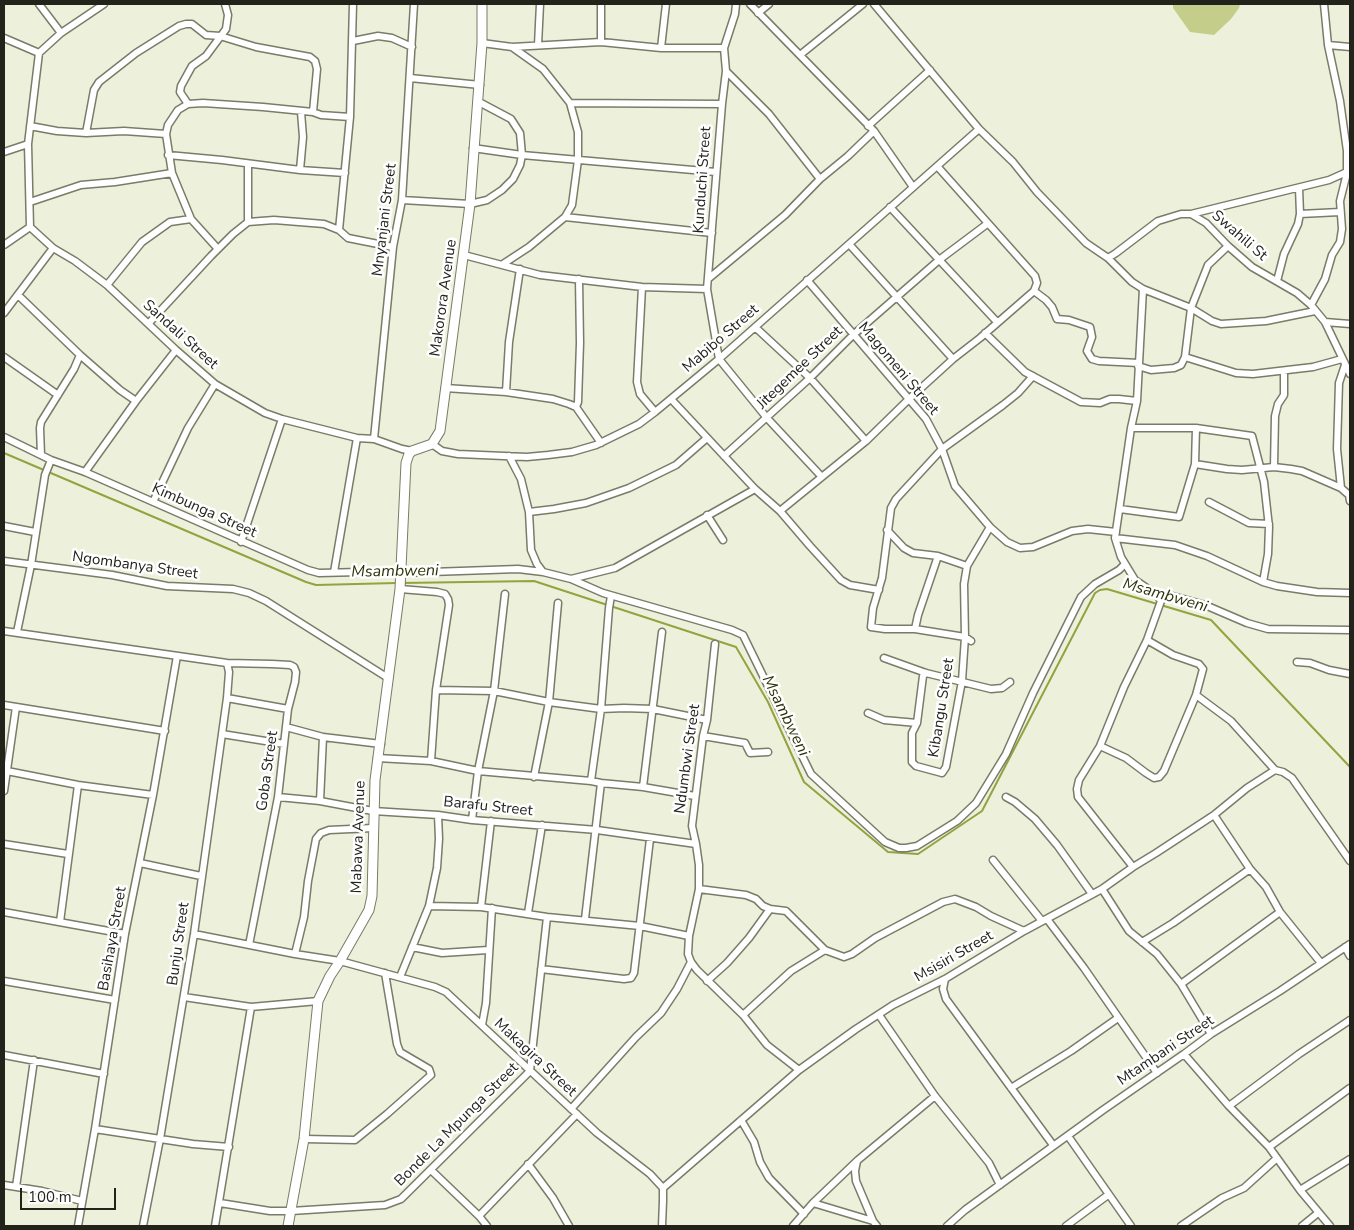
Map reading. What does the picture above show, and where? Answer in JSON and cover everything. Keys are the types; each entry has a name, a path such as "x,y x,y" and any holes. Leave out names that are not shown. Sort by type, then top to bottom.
{"street":[{"path":"39,4 61,33"},
{"path":"4,245 30,227 28,144 39,53 61,33 104,4"},
{"path":"188,104 180,92 181,86 192,66 206,56 226,29 228,22 225,4"},
{"path":"339,230 350,117 353,4"},
{"name":"Mnyanjani Street","path":"374,439 393,247 402,200 414,4"},
{"name":"Makorora Avenue","path":"432,444 440,431 470,204 473,148 480,85 482,4"},
{"path":"538,45 540,4"},
{"path":"601,4 601,42"},
{"path":"661,48 666,4"},
{"name":"Kunduchi Street","path":"719,358 707,289 726,71 724,48 735,14 736,4"},
{"path":"750,4 874,131 913,187"},
{"path":"758,13 770,4"},
{"path":"800,55 863,4"},
{"path":"874,4 979,128 1013,162 1038,192 1086,243 1108,258 1132,282 1143,289 1191,308 1220,324 1266,321 1313,308 1332,256 1340,242 1342,229 1340,201 1349,172 1340,101 1328,45 1324,4"},
{"path":"86,133 94,90 99,82 136,53 178,26 186,24 192,24 206,35 220,36 256,47 310,57 315,62 317,69 313,112"},
{"path":"353,41 378,36 392,38 412,47"},
{"path":"4,38 39,53"},
{"path":"482,43 512,47 601,42 661,48 724,48"},
{"path":"1328,45 1350,47"},
{"path":"503,264 529,247 565,218 572,205 578,160 578,132 570,103 543,69 512,47"},
{"path":"868,126 930,70"},
{"path":"726,71 769,114 820,179"},
{"path":"410,78 480,85"},
{"path":"402,200 470,204 487,200 502,190 513,179 520,165 522,155 520,133 511,119 478,102"},
{"path":"218,249 191,219 172,173 166,134 168,125 178,110 188,104 203,103 254,106 350,117"},
{"path":"570,103 722,104"},
{"path":"300,170 303,137 301,112"},
{"path":"30,126 57,131 86,133 124,131 166,134"},
{"name":"Mabibo Street","path":"432,444 442,451 458,454 527,457 548,455 572,452 601,442 639,424 755,327 979,128"},
{"path":"708,278 786,215 820,179 874,131"},
{"path":"4,152 28,144"},
{"path":"473,148 522,155 716,172"},
{"path":"168,155 300,170 345,173"},
{"path":"248,164 248,222"},
{"path":"780,511 866,441 952,359 1034,291 1037,283 1035,276 937,166"},
{"path":"1191,214 1330,180 1349,172"},
{"path":"30,202 81,185 172,173"},
{"path":"1277,281 1284,254 1298,224 1300,214 1299,188"},
{"path":"890,207 996,322"},
{"path":"1300,214 1340,212"},
{"name":"Swahili St","path":"1108,258 1116,254 1158,220 1181,214 1191,214 1206,223 1252,267 1297,293 1313,308 1325,322 1350,374"},
{"path":"565,218 712,233"},
{"path":"107,286 142,242 170,222 191,219"},
{"path":"149,323 218,249 248,222 274,220 324,224 339,230 348,238 393,247"},
{"name":"Jitegemee Street","path":"724,456 810,378 853,334 939,260 987,224"},
{"name":"Sandali Street","path":"30,227 53,248 75,261 107,286 215,384 265,413 282,419 357,438 374,439 412,451"},
{"path":"849,244 952,359"},
{"path":"1034,291 1052,307 1057,319 1069,320 1090,327 1092,337 1087,352 1092,359 1138,365 1151,370 1174,368 1181,365 1185,357 1191,308 1208,265 1228,246"},
{"path":"4,313 53,248"},
{"path":"464,255 540,275 642,287 707,289"},
{"path":"506,392 509,342 520,269"},
{"path":"576,407 578,402 580,343 579,279"},
{"name":"Magomeni Street","path":"807,280 926,419 942,449 955,486 990,527 1007,542 1020,548 1033,547 1072,531 1088,529 1115,535"},
{"path":"642,287 638,382 640,394 655,412"},
{"path":"1133,867 1078,797 1076,789 1079,780 1100,746 1162,602 1157,595 1135,580 1117,547 1115,535 1131,428 1137,401 1143,289"},
{"path":"18,295 80,355 120,390 136,401"},
{"path":"1325,322 1350,324"},
{"path":"755,327 810,378 866,441"},
{"path":"985,333 1022,370 1082,402 1100,403 1110,399 1137,401"},
{"path":"85,472 136,401 176,350"},
{"path":"41,455 41,422 74,369 80,355"},
{"path":"4,357 58,395"},
{"path":"1185,357 1236,373 1253,374 1345,361 1339,383 1337,435 1341,488"},
{"path":"719,358 767,418 822,476"},
{"path":"1274,467 1275,416 1278,404 1284,395 1284,371"},
{"path":"971,641 965,637 915,629 885,629 871,626 873,608 882,578 887,530 892,508 896,499 942,449 1010,399 1033,376"},
{"path":"153,502 188,428 215,384"},
{"path":"445,388 506,392 553,399 576,407 601,442"},
{"path":"671,399 755,489 780,511 841,580 850,585 879,590"},
{"path":"241,542 282,419"},
{"path":"1131,428 1196,428 1252,436 1266,490 1268,554 1263,582"},
{"path":"1120,509 1178,517 1195,464 1196,428"},
{"name":"Kimbunga Street","path":"4,437 41,455 49,463 85,472 308,570 319,573 334,572 401,579"},
{"path":"334,572 357,438"},
{"path":"529,512 586,503 629,488 676,465 707,438"},
{"path":"401,579 406,463 412,451 432,444"},
{"path":"509,456 520,479 529,512 530,550 543,572"},
{"path":"16,632 31,565 45,475 49,463"},
{"path":"1195,464 1227,470 1274,467 1302,471 1341,488 1350,498"},
{"path":"571,579 615,568 755,489"},
{"path":"1209,502 1249,523 1268,524"},
{"path":"707,516 723,540"},
{"path":"4,526 35,532"},
{"name":"Kibangu Street","path":"926,673 923,676 917,723 912,733 912,762 916,766 942,773 946,767 962,680 965,637 964,584 968,566 990,527"},
{"path":"887,530 908,551 938,556 968,566"},
{"path":"1115,535 1175,546 1207,556 1263,582 1277,586 1317,592 1350,592"},
{"path":"915,629 938,556"},
{"name":"Ngombanya Street","path":"4,561 112,575 167,586 233,589 249,593 266,601 388,678"},
{"path":"401,579 518,569 543,572 571,579 610,602 732,630 742,635 810,774 885,842 899,848 906,848 917,846 957,821 976,803 1006,754 1033,693 1081,597 1095,584 1120,570 1125,564"},
{"path":"401,579 445,594 449,605 436,690 431,761"},
{"name":"Mabawa Avenue","path":"288,1226 304,1139 318,1001 330,976 369,910 372,896 373,811 377,758 381,744 401,579"},
{"path":"472,820 478,771 494,691 505,594"},
{"path":"1157,595 1169,595 1205,605 1247,623 1268,629 1350,630"},
{"path":"591,781 601,709 610,602"},
{"path":"534,777 549,702 558,603"},
{"path":"4,631 227,663"},
{"path":"643,787 662,632"},
{"path":"1100,746 1126,758 1154,778 1159,777 1164,771 1196,695 1203,669 1199,664 1173,655 1147,640"},
{"name":"Ndumbwi Street","path":"691,962 688,954 689,936 699,889 696,844 692,826 703,736 707,720 715,644"},
{"name":"Basihaya Street","path":"78,1226 104,1074 125,934 154,796 177,656"},
{"path":"884,658 926,673 998,689 1010,682"},
{"path":"1297,662 1310,662 1329,670 1350,674"},
{"name":"Bunju Street","path":"143,1226 160,1139 194,934 227,698 229,672 227,663"},
{"name":"Goba Street","path":"227,663 290,665 294,667 296,672 288,709 278,797 249,945"},
{"path":"436,690 494,691 549,702 601,709 653,709 707,720"},
{"path":"1196,695 1231,721 1274,770 1283,772 1292,778 1350,861"},
{"path":"227,698 288,709"},
{"path":"4,705 165,731"},
{"path":"4,791 16,707"},
{"path":"868,713 884,720 917,723"},
{"path":"286,727 323,737 381,744"},
{"path":"222,734 284,744"},
{"path":"703,736 745,743 750,753 768,752"},
{"path":"320,801 323,737"},
{"path":"377,758 431,761 478,771 591,781 695,796"},
{"name":"Msisiri Street","path":"662,1188 799,1070 856,1029 893,1005 945,979 1024,931 1102,889 1214,814 1274,770"},
{"path":"7,771 78,785 154,796"},
{"path":"584,919 597,830 601,783"},
{"path":"60,922 78,785"},
{"name":"Barafu Street","path":"278,797 320,801 373,811 438,815 472,820 597,830 696,844"},
{"path":"1006,797 1035,818 1092,894"},
{"path":"1214,814 1250,869 1266,888 1280,912 1321,963"},
{"path":"400,977 429,906 437,868 438,815"},
{"path":"481,906 491,821"},
{"path":"528,913 542,825"},
{"path":"296,954 304,918 308,881 316,839 321,833 329,830 374,828"},
{"path":"541,969 624,979 631,978 634,973 650,839"},
{"path":"4,844 68,854"},
{"path":"994,860 1084,968 1157,1073"},
{"path":"140,863 201,876"},
{"path":"1142,942 1173,923 1250,869"},
{"path":"699,889 746,895 756,899 763,906 770,909 786,911 825,950 844,957 852,954 874,938 943,902 955,899 976,907 1024,931"},
{"path":"1102,889 1129,931 1157,954 1181,984 1211,1034"},
{"path":"429,906 481,906 547,917 584,919 640,926 689,936"},
{"path":"482,1025 486,1003 492,908"},
{"path":"707,981 750,938 770,909"},
{"path":"4,912 125,934"},
{"path":"1181,984 1280,912"},
{"name":"Bonde La Mpunga Street","path":"220,1203 270,1211 291,1211 384,1205 401,1199 530,1071 547,917"},
{"name":"Makagira Street","path":"194,934 340,961 435,986 446,992 597,1133 650,1174 662,1188"},
{"path":"1347,946 1350,956"},
{"name":"Mtambani Street","path":"947,1226 965,1210 1102,1110 1211,1034 1347,946"},
{"path":"412,947 442,952 488,950"},
{"path":"743,1015 791,971 825,950"},
{"path":"479,1216 574,1112 636,1037 661,1013 677,989 691,962 707,981 743,1015 767,1045 799,1070"},
{"path":"304,1139 354,1140 431,1075 429,1069 400,1052 385,974"},
{"path":"945,979 942,989 946,999 1053,1145"},
{"path":"4,981 115,1000"},
{"path":"184,997 250,1007 318,1001"},
{"path":"215,1226 250,1007"},
{"path":"879,1015 935,1096 989,1163 1000,1175 1008,1180"},
{"path":"1011,1088 1071,1051 1118,1018"},
{"path":"1229,1106 1350,1020"},
{"path":"1184,1054 1229,1106 1250,1125 1269,1147 1276,1159 1330,1226"},
{"path":"4,1055 104,1074"},
{"path":"16,1187 34,1060"},
{"path":"1269,1147 1350,1088"},
{"path":"793,1226 813,1203 858,1160 935,1096"},
{"path":"741,1120 754,1142 760,1162 769,1178 804,1214"},
{"path":"95,1129 229,1147"},
{"path":"1068,1136 1131,1226"},
{"path":"1181,1226 1222,1198 1244,1188 1276,1159"},
{"path":"1300,1190 1350,1159"},
{"path":"858,1160 854,1171 856,1181 875,1224"},
{"path":"989,1163 1000,1185"},
{"path":"528,1164 553,1198 569,1226"},
{"path":"431,1170 487,1226"},
{"path":"4,1185 42,1191 82,1201"},
{"path":"662,1188 664,1201 662,1226"},
{"path":"1066,1226 1108,1195"},
{"path":"813,1203 875,1224"},
{"path":"1302,1226 1318,1213"}],"green space":[{"path":"1173,4 1240,4 1231,19 1214,35 1190,32 1173,8"}],"waterway":[{"name":"Msambweni","path":"4,453 306,582 316,585 397,583"},
{"name":"Msambweni","path":"402,583 534,581 736,647 768,702 804,782 888,852 918,854 982,811 1095,593 1100,590 1107,589 1211,620 1350,767"}]}
